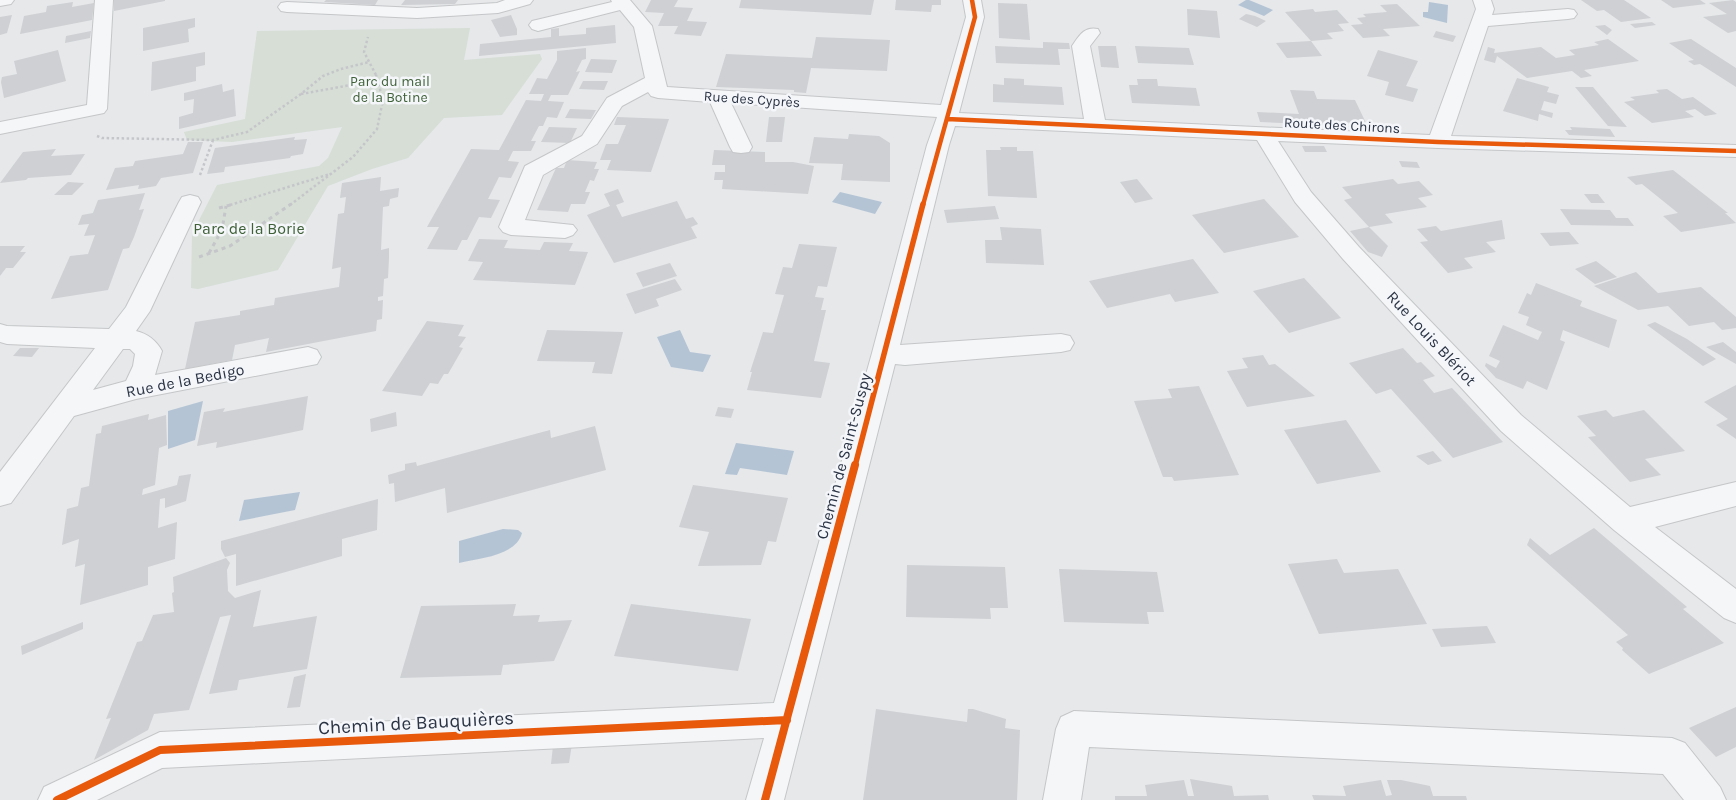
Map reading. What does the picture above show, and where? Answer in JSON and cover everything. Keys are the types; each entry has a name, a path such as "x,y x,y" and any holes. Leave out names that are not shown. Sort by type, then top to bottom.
{"street":[{"path":"0,1 5,0"},
{"path":"0,128 96,109 104,0"},
{"path":"287,7 388,6 417,13 467,12 498,8 524,0"},
{"name":"Chemin de Saint-Suspy","path":"765,800 885,353 938,145 948,116 975,17 972,0"},
{"path":"1438,142 1485,10 1482,0"},
{"path":"538,25 622,2 643,26 655,81 614,102 590,140 533,171 511,227 565,230"},
{"path":"1481,21 1568,14"},
{"path":"1091,33 1081,46 1096,126"},
{"name":"Rue des Cyprès","path":"655,81 658,92 948,116"},
{"path":"718,96 741,147"},
{"name":"Route des Chirons","path":"948,116 1096,126 1438,142 1736,152"},
{"name":"Rue Louis Blériot","path":"1263,133 1303,197 1351,253 1511,423 1626,521 1736,608"},
{"path":"0,494 137,312 186,211"},
{"path":"0,333 137,340 148,351 146,366 136,389"},
{"path":"885,353 905,355 1061,343"},
{"name":"Rue de la Bedigo","path":"63,408 136,389 308,357"},
{"path":"1626,521 1736,494"},
{"name":"Chemin de Bauquières","path":"57,800 160,750 787,720"},
{"path":"1062,800 1074,730 1672,756 1707,800"}],"path":[{"path":"156,274 230,246 262,226 353,157 377,129 383,100 376,75 364,52 366,40 388,6"},
{"path":"96,109 93,134 102,138 213,140 247,132 300,94 320,76 341,67 369,62"},
{"path":"300,94 366,83 376,75"},
{"path":"213,140 186,211 226,206 333,173"},
{"path":"209,254 222,230 226,206"}],"green space":[{"name":"Parc du mail de la Botine","path":"470,28 464,60 540,54 542,59 502,115 444,118 408,158 372,169 328,186 278,270 198,289 191,288 192,234 217,185 319,166 328,158 342,127 232,142 187,140 184,132 245,119 257,31"}],"water":[{"path":"1246,0 1273,10 1264,16 1238,5"},
{"path":"1429,2 1448,5 1447,23 1423,17 1423,12 1428,12"},
{"path":"840,192 882,202 875,214 832,202"},
{"path":"680,330 690,352 711,355 703,372 671,367 657,337"},
{"path":"203,401 195,440 168,449 168,411"},
{"path":"736,443 794,451 787,475 740,468 737,475 725,474"},
{"path":"300,492 295,510 239,521 244,500"},
{"path":"503,529 518,530 522,533 512,547 496,555 459,563 459,541"}],"building":[{"path":"114,0 165,0 165,1 114,11"},
{"path":"326,0 378,0 375,5 324,2"},
{"path":"405,0 458,0 455,4 401,5"},
{"path":"651,0 678,0 674,7 693,8 687,21 707,22 701,36 674,34 678,26 658,26 664,13 645,12"},
{"path":"741,0 874,0 871,15 739,8"},
{"path":"896,0 941,0 941,5 932,5 931,12 895,10"},
{"path":"1581,0 1624,0 1651,18 1621,22 1604,10 1597,11"},
{"path":"1661,0 1700,0 1706,4 1673,8"},
{"path":"1733,0 1736,2 1736,31 1728,33 1703,17 1727,14 1709,3"},
{"path":"73,2 72,7 94,3 92,20 20,34 24,16 46,12 47,6"},
{"path":"998,3 1027,4 1030,40 999,38"},
{"path":"1397,4 1420,26 1383,29 1390,36 1363,38 1351,25 1363,24 1357,18 1366,17 1363,14 1387,12 1380,5"},
{"path":"1187,9 1217,11 1220,38 1188,35"},
{"path":"1313,9 1315,12 1337,10 1349,23 1338,24 1344,31 1327,33 1333,39 1311,41 1285,12"},
{"path":"1246,14 1266,21 1257,27 1239,19"},
{"path":"12,15 7,33 0,35 0,17"},
{"path":"511,15 517,29 517,35 500,37 491,20"},
{"path":"195,18 195,27 188,29 189,42 143,51 143,28"},
{"path":"1652,22 1656,25 1635,28 1630,24"},
{"path":"615,25 616,43 479,56 480,44 551,37 551,29 559,28 559,36 586,34 586,28"},
{"path":"1605,25 1612,30 1607,35 1595,26"},
{"path":"91,31 90,38 65,43 66,36"},
{"path":"1436,31 1456,36 1453,42 1433,37"},
{"path":"816,37 890,40 887,71 811,68 806,93 794,92 794,90 716,87 726,54 812,58"},
{"path":"1608,39 1639,61 1584,70 1592,76 1581,78 1572,71 1527,78 1497,56 1495,63 1484,60 1488,47 1495,49 1494,53 1541,47 1556,58 1575,55 1569,50 1599,45 1594,42"},
{"path":"1691,39 1736,68 1736,87 1700,64 1694,65 1688,61 1694,60 1669,43"},
{"path":"1311,41 1322,56 1287,58 1276,43"},
{"path":"1043,42 1069,43 1070,49 1058,49 1060,65 996,63 995,46 1043,48"},
{"path":"1098,46 1116,46 1119,68 1101,67"},
{"path":"1135,46 1189,48 1194,65 1138,63"},
{"path":"586,48 586,59 582,60 576,72 580,71 568,95 551,95 548,101 564,102 557,118 547,117 543,126 539,126 531,141 536,141 531,151 513,151 508,161 519,162 511,178 499,177 488,199 500,200 491,218 479,217 467,240 462,240 457,250 427,249 439,227 427,227 471,149 499,150 526,100 541,101 544,94 529,94 537,78 547,79 557,60 557,51"},
{"path":"58,50 66,81 4,98 2,77 17,74 14,61"},
{"path":"1378,50 1418,61 1406,86 1418,89 1413,102 1385,95 1389,82 1367,76"},
{"path":"205,52 205,65 196,67 196,81 151,91 152,62"},
{"path":"591,59 617,60 612,73 585,72"},
{"path":"1004,78 1024,79 1024,85 1062,87 1064,105 993,102 993,84 1004,85"},
{"path":"1517,78 1549,87 1547,92 1559,95 1556,104 1544,101 1541,110 1553,113 1552,118 1539,114 1538,121 1503,111"},
{"path":"1137,79 1157,79 1158,86 1196,88 1200,106 1132,103 1129,85 1138,85"},
{"path":"583,81 608,81 604,90 579,89"},
{"path":"222,84 223,92 234,89 236,116 179,129 179,117 193,113 194,99 184,101 184,93"},
{"path":"1575,87 1593,87 1627,127 1608,126"},
{"path":"1667,89 1682,99 1693,97 1717,114 1705,116 1695,109 1685,111 1694,117 1652,123 1624,102 1635,100 1630,97 1659,93 1656,90"},
{"path":"1290,90 1314,91 1317,99 1355,100 1366,123 1327,122 1329,125 1260,122 1257,112 1299,114"},
{"path":"570,109 596,110 591,119 565,118"},
{"path":"617,117 669,119 651,172 607,170 611,160 600,160 606,144 618,144 626,125 614,125"},
{"path":"769,117 785,117 782,142 766,142"},
{"path":"549,127 577,128 570,143 541,142"},
{"path":"1570,127 1610,129 1615,137 1569,135 1565,130 1572,130"},
{"path":"849,134 879,136 890,143 890,182 841,180 843,164 809,163 814,137 848,139"},
{"path":"295,137 294,140 307,139 303,154 291,156 290,158 225,167 224,172 207,174 215,148"},
{"path":"188,142 203,142 193,173 161,178 156,186 138,189 139,185 106,190 115,168 133,166 135,161 183,154"},
{"path":"1302,146 1324,146 1327,152 1305,152"},
{"path":"1000,147 1017,147 1017,151 1033,151 1037,198 988,196 986,150 1001,150"},
{"path":"56,149 51,156 85,154 71,175 28,178 26,180 0,183 23,152"},
{"path":"714,150 765,152 765,162 793,162 814,166 808,194 722,189 723,180 714,180 715,172 725,172 725,165 712,165"},
{"path":"567,160 597,162 594,169 599,169 594,181 590,180 585,192 590,192 585,204 571,204 568,212 537,210 556,168 564,168"},
{"path":"1399,161 1417,162 1420,168 1402,167"},
{"path":"1673,170 1728,213 1725,213 1736,223 1681,232 1663,216 1678,213 1642,184 1636,185 1627,177"},
{"path":"381,177 380,191 399,188 398,197 390,199 389,206 383,207 381,250 389,248 388,278 384,279 383,296 378,297 378,301 383,300 382,319 377,320 376,331 266,352 269,338 235,345 232,360 185,369 195,322 240,315 240,311 274,305 275,298 339,287 341,267 332,269 338,214 344,213 346,197 340,198 342,183"},
{"path":"1137,179 1153,199 1135,203 1120,182"},
{"path":"1393,179 1398,184 1419,181 1433,195 1418,198 1427,207 1385,214 1393,223 1369,227 1344,200 1352,198 1342,187"},
{"path":"68,182 84,183 72,195 54,195"},
{"path":"618,189 624,202 616,205 622,217 677,201 686,219 693,217 698,224 691,227 697,238 614,263 587,215 610,206 604,194"},
{"path":"145,193 139,210 144,209 134,237 129,248 123,249 108,290 51,299 70,256 88,254 95,235 84,236 89,224 78,225 82,215 93,213 98,200"},
{"path":"1584,194 1598,194 1605,203 1591,203"},
{"path":"1264,199 1299,237 1224,253 1192,215"},
{"path":"995,206 999,219 947,223 944,210"},
{"path":"1560,209 1610,210 1616,218 1628,218 1634,226 1571,225"},
{"path":"1502,220 1505,239 1486,242 1496,252 1464,258 1473,268 1448,273 1420,242 1428,241 1417,229 1436,226 1441,231"},
{"path":"1000,227 1041,229 1044,265 986,263 985,240 1002,240"},
{"path":"1369,227 1388,246 1382,257 1368,252 1350,231"},
{"path":"1569,232 1579,244 1550,246 1540,233"},
{"path":"479,239 508,240 504,248 540,250 544,242 573,243 569,251 588,252 575,285 473,280 483,262 468,261"},
{"path":"799,244 837,247 827,287 818,286 815,297 824,298 821,310 826,310 814,361 830,363 821,398 747,390 752,372 750,372 763,332 773,333 784,295 775,294 783,267 792,268"},
{"path":"0,246 25,246 20,252 26,252 13,268 6,268 0,276"},
{"path":"1193,259 1219,293 1175,302 1170,294 1107,308 1089,281"},
{"path":"1596,261 1617,277 1595,284 1575,269"},
{"path":"670,263 677,276 643,287 636,273"},
{"path":"1636,272 1658,293 1701,287 1736,317 1736,328 1722,330 1714,322 1689,326 1668,306 1638,310 1594,286"},
{"path":"1304,278 1341,318 1289,333 1253,291"},
{"path":"675,279 682,290 656,299 659,306 635,314 626,294"},
{"path":"1536,283 1582,301 1580,306 1617,320 1609,348 1563,330 1560,340 1565,342 1547,390 1527,381 1523,389 1496,378 1485,366 1486,363 1496,368 1500,361 1489,356 1503,325 1538,340 1542,332 1526,325 1529,317 1518,313 1527,293 1531,295"},
{"path":"427,321 464,325 458,336 466,337 459,347 463,348 448,374 444,374 438,384 430,383 422,396 382,391"},
{"path":"1655,322 1687,339 1716,359 1703,366 1647,325"},
{"path":"547,330 623,332 612,374 592,373 595,362 537,361"},
{"path":"1723,342 1736,352 1736,364 1706,347"},
{"path":"20,348 39,348 32,357 13,356"},
{"path":"1403,348 1417,363 1421,362 1435,376 1423,380 1434,393 1452,388 1503,442 1453,458 1391,389 1376,394 1349,363"},
{"path":"1263,355 1269,365 1275,364 1315,396 1247,407 1227,371 1248,368 1242,358"},
{"path":"1736,385 1736,439 1716,425 1728,419 1704,402"},
{"path":"1199,386 1239,475 1174,481 1172,477 1163,477 1134,401 1172,398 1168,389"},
{"path":"308,396 303,430 216,448 217,442 197,446 204,412 225,408 223,412"},
{"path":"718,407 734,409 731,418 715,416"},
{"path":"1606,410 1613,417 1644,410 1685,451 1645,459 1661,475 1630,482 1588,437 1596,436 1577,416"},
{"path":"396,412 397,426 371,432 370,419"},
{"path":"149,414 148,420 166,415 167,445 159,448 155,485 143,489 142,495 177,485 179,476 191,474 186,501 165,508 165,498 160,499 158,528 177,522 175,559 148,567 148,585 80,605 85,564 75,567 79,539 62,545 67,509 78,506 81,488 89,486 96,434 101,433 102,426"},
{"path":"1346,420 1381,472 1317,484 1284,430"},
{"path":"595,426 606,470 447,513 445,488 395,502 394,483 389,484 388,475 405,470 405,464 416,462 417,466 550,430 551,438"},
{"path":"1433,451 1442,461 1428,465 1416,456"},
{"path":"693,485 788,498 776,542 768,541 761,565 698,566 709,532 679,527"},
{"path":"378,499 377,530 342,539 342,556 236,586 236,554 225,557 221,549 221,541"},
{"path":"1594,528 1687,607 1683,609 1724,643 1649,674 1622,650 1623,648 1616,642 1628,635 1527,545 1530,538 1550,555"},
{"path":"226,558 230,563 227,570 228,591 235,598 261,590 253,627 317,616 307,669 239,680 237,690 209,694 231,615 220,617 189,710 154,714 148,730 94,760 111,718 106,719 137,642 142,641 153,615 174,612 173,577"},
{"path":"1337,559 1344,573 1398,569 1427,624 1319,634 1288,564"},
{"path":"907,565 1005,567 1008,608 990,608 991,619 906,617"},
{"path":"1059,569 1157,572 1164,612 1147,612 1149,624 1064,622"},
{"path":"516,604 513,616 540,615 538,622 572,620 554,661 503,665 501,675 400,678 421,606"},
{"path":"631,604 751,619 738,671 614,656"},
{"path":"83,622 83,629 22,655 21,646"},
{"path":"1487,626 1496,643 1441,647 1432,629"},
{"path":"306,674 300,707 287,708 294,677"},
{"path":"1736,707 1736,747 1716,757 1689,728"},
{"path":"876,709 967,722 968,709 973,709 1006,719 1005,728 1020,730 1017,800 863,800"},
{"path":"572,744 569,763 551,764 553,746"},
{"path":"1190,779 1232,786 1234,796 1268,795 1269,800 1115,800 1115,796 1147,796 1145,785 1184,780 1188,796 1194,796"},
{"path":"1381,780 1386,796 1392,795 1387,780 1401,780 1430,786 1433,796 1466,796 1467,800 1314,800 1312,795 1346,796 1343,786"}],"cycle path":[{"path":"765,800 885,353 938,145 975,17 972,0"},
{"path":"947,119 1438,142 1736,151"},
{"path":"57,800 160,750 787,720"}],"park label":[{"name":"Parc de la Borie","path":"249,228"}]}
